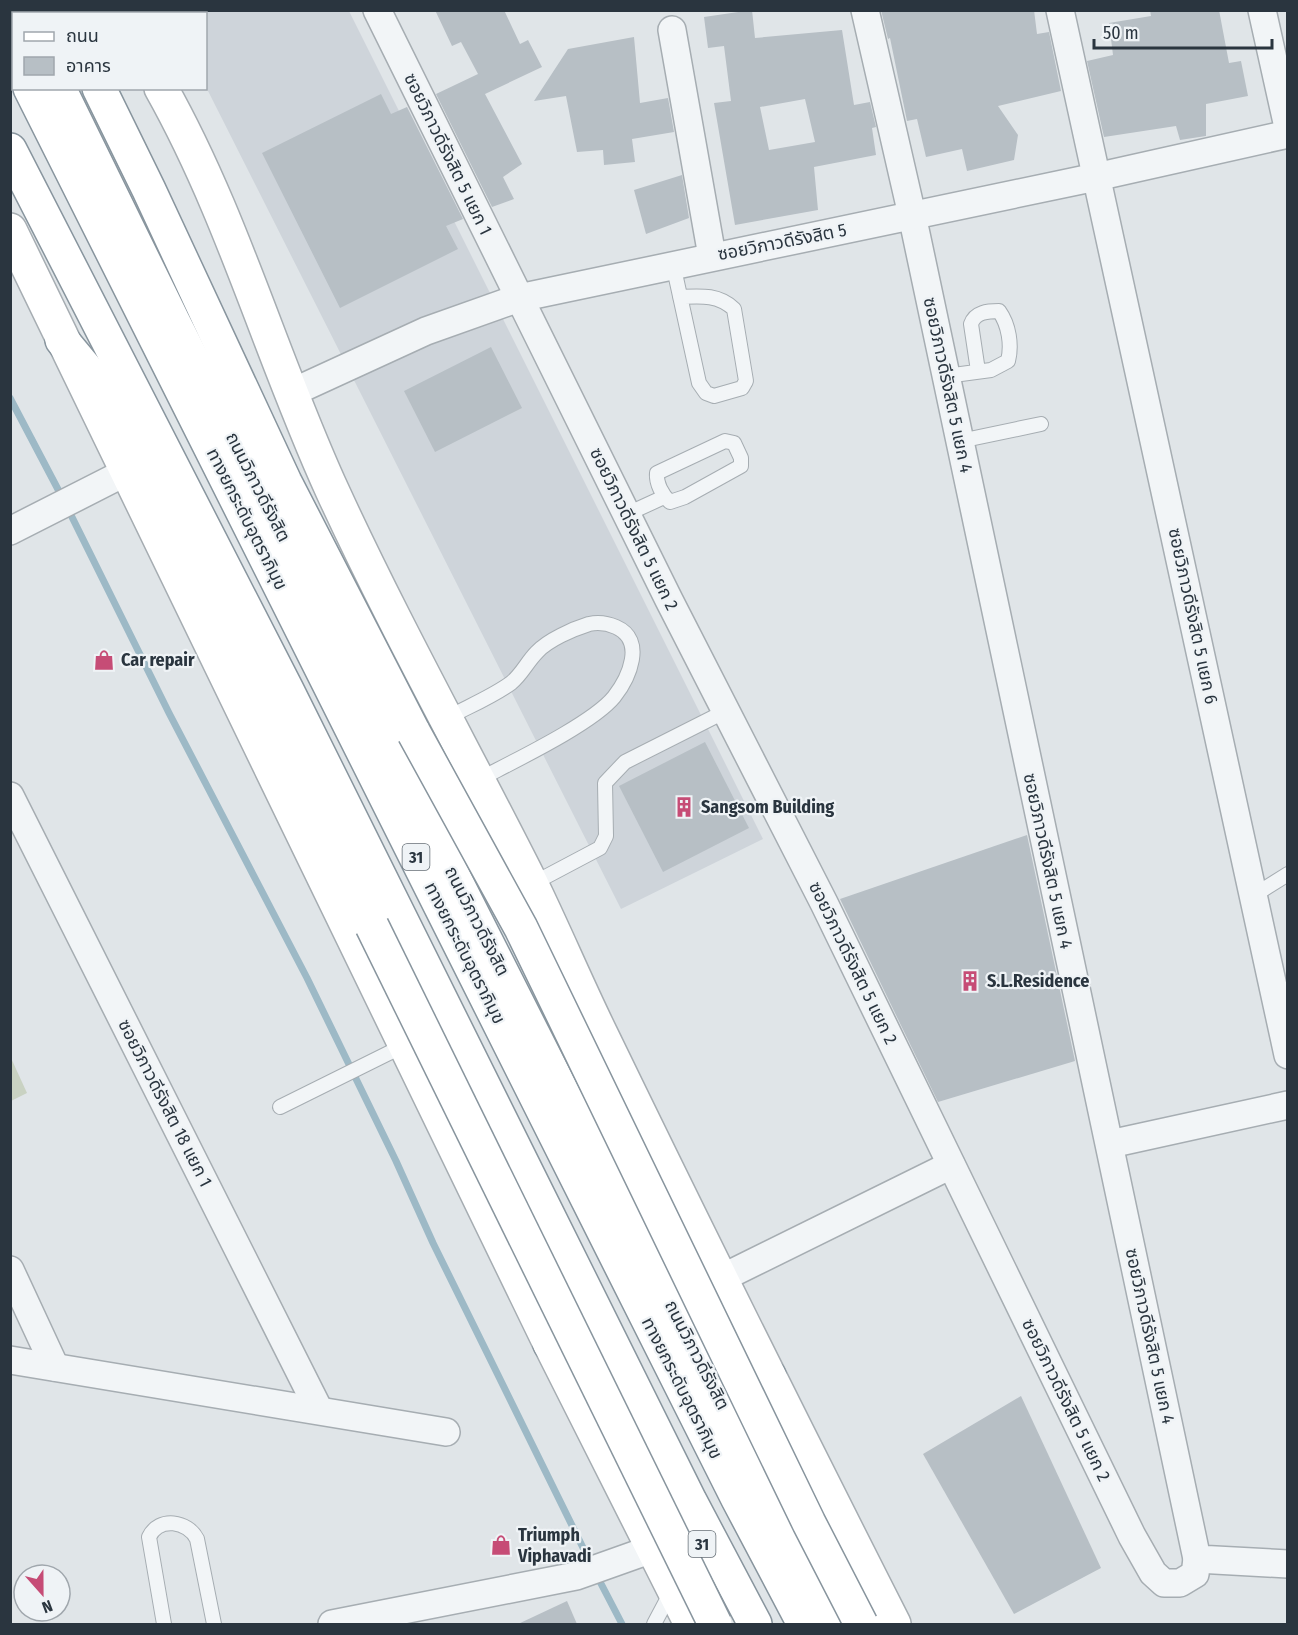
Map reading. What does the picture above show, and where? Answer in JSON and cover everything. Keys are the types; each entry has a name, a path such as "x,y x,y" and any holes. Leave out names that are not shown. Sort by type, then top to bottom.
{"main road":[{"name":"ทางยกระดับอุตราภิมุข","path":"31,90 738,1499 804,1624"},
{"name":"ถนนวิภาวดีรังสิต","path":"60,90 173,321 831,1624"},
{"path":"100,90 285,482 414,733 521,928 809,1523 861,1624"},
{"path":"162,90 203,168 332,491 531,884 601,1034 894,1624"},
{"name":"31","path":"10,150 292,700 690,1502 755,1624"},
{"name":"31","path":"10,160 188,509 491,1129 659,1463 746,1624"},
{"path":"10,230 550,1344 691,1624"},
{"path":"62,340 102,388 121,419 715,1624"},
{"path":"550,1344 659,1463"},
{"path":"769,1376 785,1533"}],"street":[{"name":"ซอยวิภาวดีรังสิต 5 แยก 1","path":"376,10 519,298"},
{"name":"ซอยวิภาวดีรังสิต 5 แยก 4","path":"865,10 912,216 1197,1559"},
{"name":"ซอยวิภาวดีรังสิต 5 แยก 6","path":"1060,10 1147,398 1287,1055"},
{"path":"1262,10 1287,127"},
{"path":"672,30 712,256"},
{"name":"ซอยวิภาวดีรังสิต 5","path":"291,393 426,331 519,298 1096,177 1287,134"},
{"name":"ซอยวิภาวดีรังสิต 5 แยก 2","path":"519,298 824,903 1132,1536 1153,1573 1164,1583 1180,1582 1195,1574 1197,1559"},
{"path":"10,531 126,472"},
{"name":"ซอยวิภาวดีรังสิต 18 แยก 1","path":"10,796 18,832 319,1410"},
{"path":"1110,1144 1287,1105"},
{"path":"722,1278 951,1165"},
{"path":"10,1270 55,1367"},
{"path":"10,1360 446,1432"},
{"path":"332,1624 372,1621 594,1570 652,1549"},
{"path":"1197,1559 1287,1564"}],"lane":[{"path":"673,264 680,297 699,382 706,393 714,396 742,388 746,381 734,309 726,301 710,296 680,297"},
{"path":"946,376 978,371"},
{"path":"960,441 1041,424"},
{"path":"725,441 735,443 741,458 741,466 732,473 675,501 670,502 664,497 656,479 657,473 725,441"},
{"path":"627,514 664,497"},
{"path":"447,718 508,685 522,673 537,651 590,624 607,623 621,629 632,642 633,657 626,681 613,699 581,722 478,780"},
{"path":"531,884 600,848 606,836 605,783 612,773 625,762 726,711"},
{"path":"1253,896 1287,874"},
{"path":"280,1107 405,1045"},
{"path":"164,1624 149,1537 153,1530 164,1524 185,1525 192,1530 197,1539 214,1624"},
{"path":"654,1624 673,1590"}],"shaded area":[{"path":"349,11 763,839 621,909 207,89 207,12 168,12"}],"green space":[{"path":"11,1058 27,1093 10,1101"}],"building":[{"path":"435,10 504,10 520,44 528,40 542,67 485,94 522,164 503,177 514,199 492,207 436,94 478,74 461,42 452,46"},
{"path":"752,10 755,38 842,30 854,105 870,102 876,127 872,128 876,155 814,167 818,210 735,225 714,103 731,101 724,46 708,48 704,17","holes":["805,99 815,142 769,150 760,107"]},
{"path":"881,10 1034,10 1037,34 1049,32 1061,91 998,106 1018,135 1014,160 967,171 962,149 926,157 917,119 907,121 890,38 888,39"},
{"path":"1150,10 1219,10 1229,63 1241,61 1248,96 1206,104 1206,136 1180,140 1176,126 1104,137 1087,61 1113,55 1109,23 1151,16"},
{"path":"634,37 640,103 668,98 674,132 632,139 635,162 604,165 603,150 577,152 566,96 534,101 568,49"},
{"path":"381,94 391,114 407,107 463,219 446,226 458,249 340,308 262,153"},
{"path":"682,175 689,218 646,234 634,190"},
{"path":"491,347 522,408 435,452 404,391"},
{"name":"Sangsom Building","path":"705,742 749,828 663,872 619,786"},
{"name":"S.L.Residence","path":"1027,835 1075,1061 938,1102 840,899"},
{"path":"1021,1396 1101,1568 1014,1614 923,1454"},
{"path":"567,1601 577,1624 518,1624"}],"waterway":[{"path":"10,398 62,497"},
{"path":"67,507 169,713 307,978 433,1243 591,1564"},
{"path":"596,1574 622,1624"}],"place":[{"name":"Car repair","path":"104,660"},
{"name":"Sangsom Building","path":"684,807"},
{"name":"S.L.Residence","path":"970,981"},
{"name":"Triumph Viphavadi","path":"501,1545"}]}
